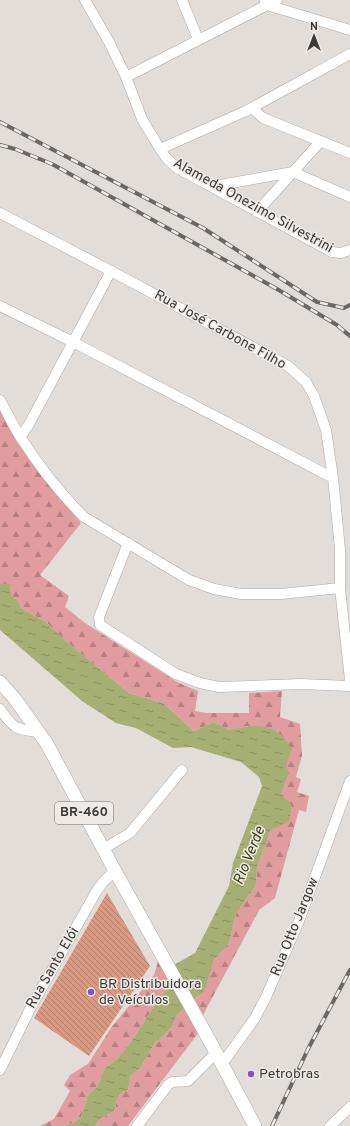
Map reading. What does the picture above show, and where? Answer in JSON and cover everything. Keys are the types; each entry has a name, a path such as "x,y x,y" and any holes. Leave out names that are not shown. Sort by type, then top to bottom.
{"main road":[{"name":"BR-460","path":"0,684 15,698 39,732 61,768 103,849 208,1036 255,1126"}],"street":[{"name":"Alameda Onezimo Silvestrini","path":"85,0 109,42 126,78 142,119 167,159 177,168 332,252 342,253 350,250"},
{"path":"182,0 198,39"},
{"path":"126,78 266,3 277,0"},
{"path":"266,3 350,30"},
{"path":"160,149 253,107 350,54"},
{"path":"253,107 263,118 350,153"},
{"path":"257,212 320,142"},
{"path":"210,186 293,172 350,197"},
{"name":"Rua José Carbone Filho","path":"0,213 288,366 306,382 314,396 324,424 333,478 340,549 340,588"},
{"path":"20,437 28,426 111,271"},
{"path":"0,306 73,342 333,478"},
{"path":"0,400 20,437 70,503 84,517 189,580 214,589 241,594 281,594 340,588 350,680"},
{"path":"128,544 99,617 100,625 176,674 219,687 301,684 350,686"},
{"path":"0,709 16,727 21,730 39,732"},
{"path":"103,849 130,833 182,770"},
{"name":"Rua Otto Jargow","path":"137,1126 168,1085 172,1082 188,1081 219,1058 255,1018 266,997 299,922 350,781"},
{"name":"Rua Santo Elói","path":"0,1070 31,1007 96,892 104,881 115,871"},
{"path":"330,1126 350,1107"}],"green space":[{"path":"0,409 39,473 81,523 40,575 69,596 65,607 85,623 179,683 198,691 195,711 207,713 249,713 249,693 282,691 280,717 300,724 302,756 296,777 301,779 297,792 309,796 306,812 299,810 275,898 259,910 203,1015 195,1000 205,989 214,960 229,943 236,914 256,885 257,868 289,774 248,726 229,730 214,722 194,731 163,703 129,693 67,642 46,622 21,608 19,602 11,595 10,585 0,584"},
{"path":"159,958 170,981 169,986 119,1057 105,1068 97,1087 88,1095 81,1117 73,1123 63,1126 40,1126 54,1119 70,1091 64,1085 70,1075 88,1064 111,1028 154,975"},
{"path":"185,1008 199,1032 128,1126 95,1126 99,1120 115,1110 118,1097 128,1090 131,1076 141,1067 154,1044 172,1027 177,1015"}],"water":[{"name":"Rio Verde","path":"0,584 10,584 11,595 19,602 21,608 46,622 67,642 129,693 163,703 194,731 214,722 229,730 249,726 262,726 274,730 282,735 292,749 286,765 289,774 281,795 292,805 289,821 271,830 257,868 256,885 236,914 229,943 214,960 205,990 177,1015 172,1027 154,1044 141,1067 131,1076 128,1090 118,1097 115,1110 99,1120 95,1126 63,1126 73,1123 81,1117 88,1095 97,1087 105,1068 119,1057 169,986 174,965 195,953 229,886 233,863 262,786 259,777 241,762 191,747 173,748 136,728 116,723 82,701 0,630"}],"building":[{"name":"BR Distribuidora de Veículos","path":"107,893 150,966 89,1056 34,1018"}],"railway":[{"path":"0,122 203,228 317,302 344,308 350,305"},
{"path":"0,145 15,149 52,164 277,289 337,325 350,336"},
{"path":"272,1126 308,1049 350,970"}],"place":[{"name":"BR Distribuidora de Veículos","path":"91,992"},
{"name":"Petrobras","path":"251,1074"}]}
